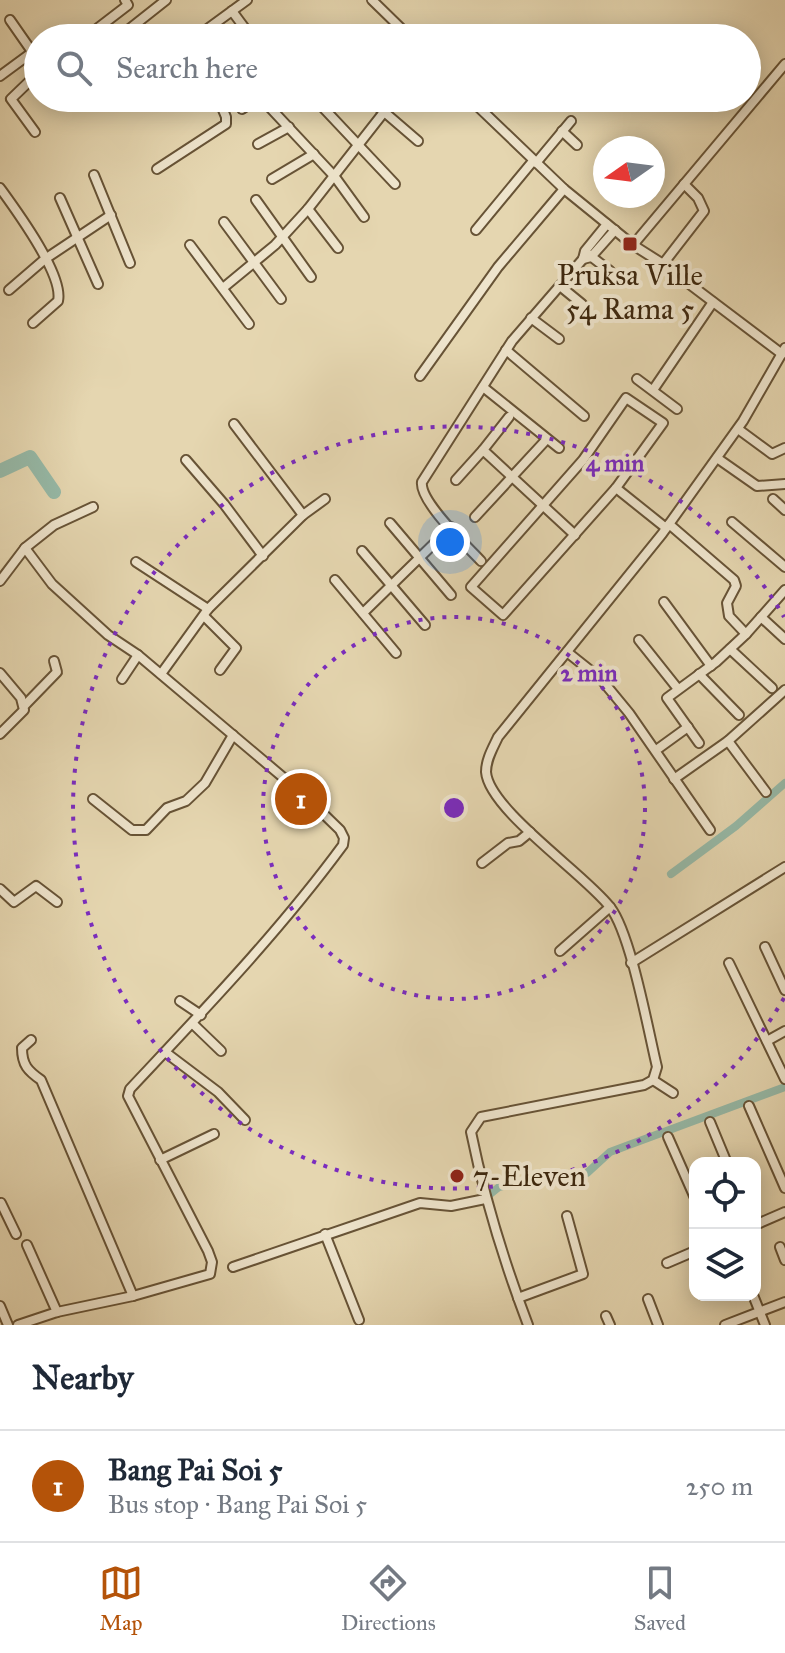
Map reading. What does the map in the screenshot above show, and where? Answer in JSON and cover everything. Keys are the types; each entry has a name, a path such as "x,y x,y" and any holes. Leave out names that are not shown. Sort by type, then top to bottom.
{"street":[{"path":"103,24 128,5 125,0"},
{"path":"136,24 166,0"},
{"path":"214,24 247,0"},
{"path":"372,0 397,24"},
{"path":"232,11 242,24"},
{"path":"10,20 24,37"},
{"path":"0,76 24,58"},
{"path":"761,93 785,64"},
{"path":"24,86 11,99 35,132"},
{"path":"157,169 226,124 224,112"},
{"path":"274,112 335,177 364,217"},
{"path":"327,112 395,184"},
{"path":"223,288 283,237 335,177 383,112 418,141"},
{"path":"483,112 564,189 633,245 783,351 738,429 717,458 667,526 498,737 488,757 486,773 491,788 530,832 610,907 619,924 631,963 657,1067 653,1080 644,1085 481,1117 471,1132 485,1199 528,1325"},
{"path":"633,245 745,112"},
{"path":"476,230 571,121"},
{"path":"258,144 289,127"},
{"path":"562,131 577,145"},
{"path":"272,179 314,154"},
{"path":"94,175 130,263"},
{"path":"663,264 704,211 698,198 684,184"},
{"path":"0,188 45,259 57,286 59,298 33,323"},
{"path":"420,376 505,257 564,189"},
{"path":"60,198 98,284"},
{"path":"256,200 311,277"},
{"path":"308,209 338,248"},
{"path":"9,290 45,259 111,215"},
{"path":"224,222 281,299"},
{"path":"481,561 429,503 421,486 506,350 611,227"},
{"path":"190,245 249,324"},
{"path":"586,256 610,271"},
{"path":"560,286 582,304"},
{"path":"653,390 713,302"},
{"path":"531,318 559,339"},
{"path":"506,350 584,416"},
{"path":"637,379 677,409"},
{"path":"483,387 559,448"},
{"path":"626,398 663,423 616,488 503,615 471,587 583,460 626,398"},
{"path":"456,480 509,417"},
{"path":"234,424 303,515"},
{"path":"738,429 772,454 785,448"},
{"path":"475,517 546,440"},
{"path":"483,450 575,535"},
{"path":"717,458 757,486 785,484"},
{"path":"186,460 263,556"},
{"path":"616,488 734,580 735,591 727,603 729,616 746,634"},
{"path":"161,674 206,613 303,515 325,499"},
{"path":"773,499 785,510"},
{"path":"0,581 25,548 54,525 93,507"},
{"path":"732,522 785,567"},
{"path":"390,523 451,595"},
{"path":"363,613 451,527"},
{"path":"18,1325 57,1312 133,1296 210,1274 212,1262 128,1096 130,1089 193,1024 301,902 343,845 344,838 340,830 233,735 138,655 108,635 52,584 25,548"},
{"path":"362,551 425,625"},
{"path":"136,562 206,613 236,648 220,670"},
{"path":"335,580 396,653"},
{"path":"699,743 667,698 730,649 785,590"},
{"path":"664,602 711,666"},
{"path":"761,617 785,639"},
{"path":"639,640 678,689"},
{"path":"730,649 772,688"},
{"path":"567,652 601,679 629,713 710,830"},
{"path":"122,679 138,655"},
{"path":"0,734 57,672 54,661"},
{"path":"0,673 24,706"},
{"path":"699,674 739,715"},
{"path":"674,779 728,741 785,690"},
{"path":"659,748 688,727"},
{"path":"93,799 132,830 146,830 167,808 186,801 205,783 233,735"},
{"path":"728,741 766,792"},
{"path":"482,863 508,843 519,841 530,832"},
{"path":"631,963 785,867"},
{"path":"0,889 14,902 36,886 57,902"},
{"path":"560,951 610,907"},
{"path":"765,947 785,990"},
{"path":"729,963 785,1079"},
{"path":"180,1001 201,1015"},
{"path":"193,1024 221,1051"},
{"path":"767,1041 785,1031"},
{"path":"31,1040 22,1048 22,1059 26,1069 41,1080 133,1296"},
{"path":"165,1052 218,1092 245,1120"},
{"path":"653,1080 673,1093"},
{"path":"749,1106 785,1188"},
{"path":"710,1122 725,1157"},
{"path":"160,1160 214,1134"},
{"path":"668,1137 689,1184"},
{"path":"233,1267 390,1211 420,1203 451,1206 485,1199"},
{"path":"0,1202 16,1234"},
{"path":"761,1222 785,1212"},
{"path":"518,1298 583,1274 567,1216"},
{"path":"325,1234 359,1320"},
{"path":"27,1245 57,1312"},
{"path":"780,1247 785,1260"},
{"path":"667,1263 689,1254"},
{"path":"648,1299 658,1325"},
{"path":"755,1301 765,1325"},
{"path":"725,1325 785,1302"},
{"path":"0,1306 8,1325"}],"waterway":[{"path":"0,471 30,457 54,492"},
{"path":"671,874 736,826 785,783"},
{"path":"489,1195 499,1187 527,1180 560,1181 587,1173 610,1152 785,1087"}],"place":[{"name":"Pruksa Ville 54 Rama 5","path":"630,244"},
{"name":"Bang Pai Soi 5","path":"301,799"},
{"name":"7-Eleven","path":"457,1176"}]}
